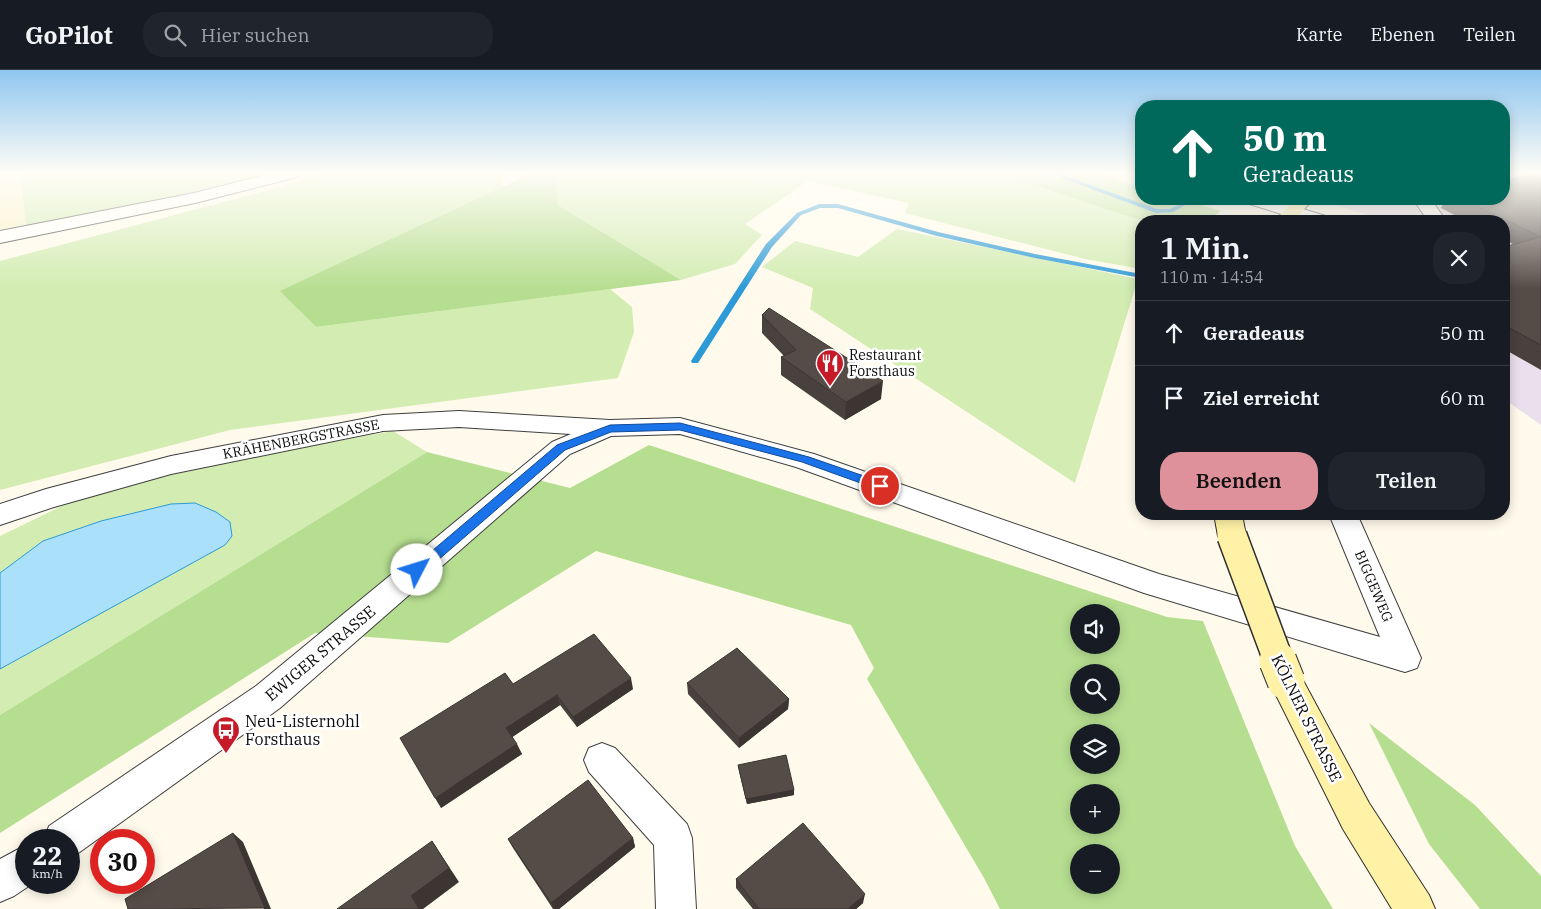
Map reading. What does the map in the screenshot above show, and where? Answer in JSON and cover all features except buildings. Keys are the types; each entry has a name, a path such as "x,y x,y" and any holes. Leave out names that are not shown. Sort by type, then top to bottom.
{"main road":[{"name":"KÖLNER STRASSE","path":"1230,525 1286,680 1356,816 1415,909"}],"street":[{"path":"0,237 129,211"},
{"name":"KRÄHENBERGSTRASSE","path":"0,515 171,465 384,423 459,418 610,428 680,426 805,460 1155,585 1405,658"},
{"name":"EWIGER STRASSE","path":"79,829 268,697 561,448 610,428"},
{"name":"BIGGEWEG","path":"1346,520 1405,658"},
{"path":"602,760 673,838 676,909"},
{"path":"0,882 15,872"}],"shaded area":[{"path":"0,211 24,211 26,226 0,230"},
{"path":"1355,211 1541,211 1541,425 1510,403 1510,215 1367,215"}],"green space":[{"path":"24,211 101,211 26,226"},
{"path":"189,211 451,211 281,291 316,327 610,289 632,307 634,332 618,378 230,430 0,490 0,261"},
{"path":"450,211 568,211 681,280 316,327 280,291"},
{"path":"568,211 764,211 745,224 762,235 735,264 681,280"},
{"path":"906,211 1112,211 1135,219 1135,268 1085,259 905,213"},
{"path":"1112,211 1221,211 1215,215 1135,215 1135,219"},
{"path":"897,229 1135,278 1135,289 1075,483 810,309 813,288 762,267 795,241 858,257"},
{"path":"393,431 427,452 0,715 0,536 70,502 209,464"},
{"path":"649,445 1167,617 1203,621 1295,846 1333,909 1000,909 984,878 867,679 874,668 851,625 596,551 448,643 315,633 0,833 0,715 427,452 570,488"},
{"path":"1369,723 1475,805 1541,876 1541,909 1480,909 1429,844"}],"water":[{"path":"195,503 216,512 230,522 232,536 225,545 0,669 0,573 43,541 101,521 171,504"}],"waterway":[{"path":"695,361 769,246 799,214 806,211"},
{"path":"856,211 937,234 1035,256 1135,275"}],"place":[{"name":"Restaurant Forsthaus","path":"830,387"},
{"name":"Neu-Listernohl Forsthaus","path":"226,754"}],"route":[{"path":"417,570 561,448 610,428 680,426 805,460 880,486"}]}
